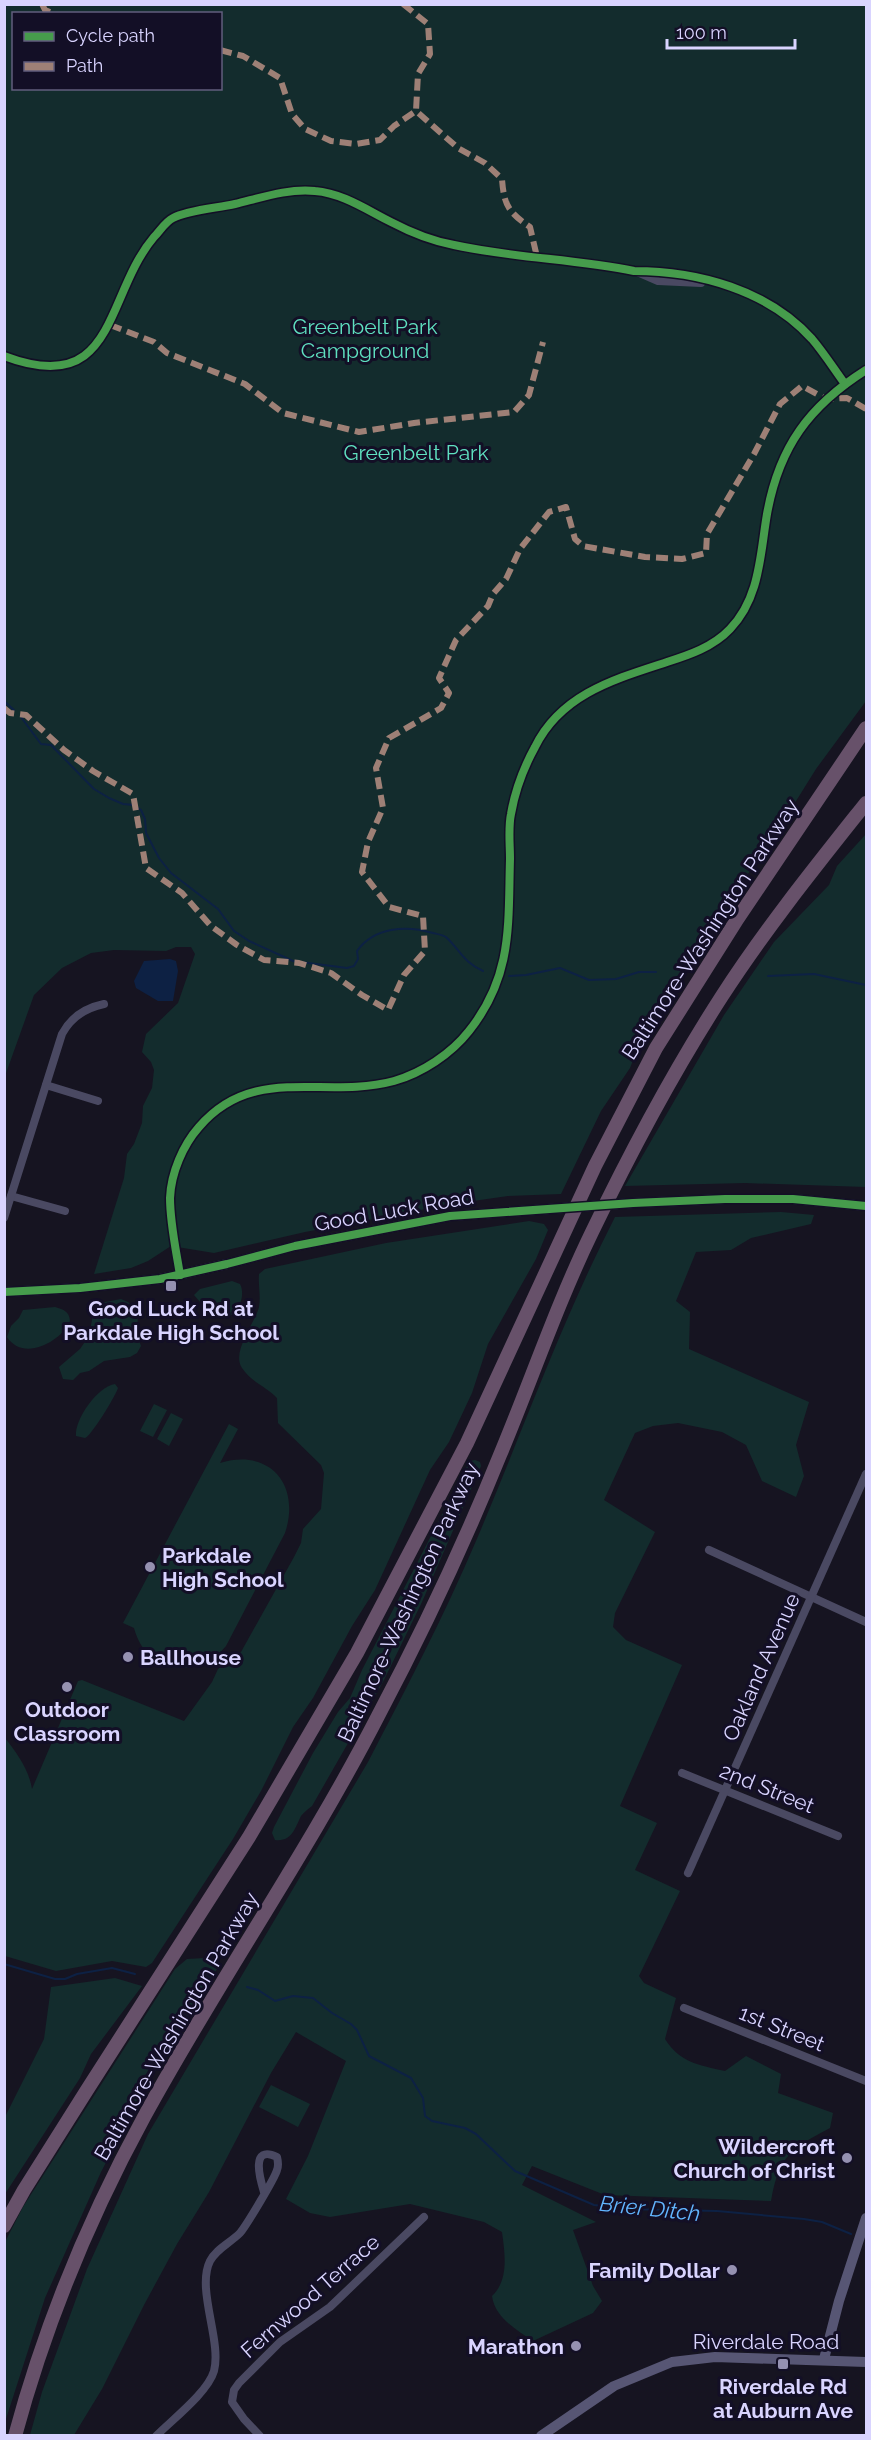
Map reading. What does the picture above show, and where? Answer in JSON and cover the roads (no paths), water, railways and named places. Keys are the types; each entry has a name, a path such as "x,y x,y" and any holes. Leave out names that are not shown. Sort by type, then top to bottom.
{"highway":[{"name":"Baltimore-Washington Parkway","path":"4,2226 49,2150 271,1801 357,1653 467,1443 595,1166 656,1048 738,918 867,728"},
{"name":"Baltimore-Washington Parkway","path":"16,2436 30,2382 69,2275 117,2169 170,2071 330,1804 399,1676 470,1526 588,1238 643,1129 723,994 802,883 867,802"}],"main road":[{"name":"Good Luck Road","path":"4,1292 80,1288 180,1275 295,1246 450,1216 725,1198 783,1199 867,1206"},
{"path":"824,2359 839,2301 867,2218"},
{"name":"Riverdale Road","path":"541,2436 614,2386 672,2362 715,2357 867,2362"}],"street":[{"path":"4,356 25,363 47,366 76,360 93,348 105,334 127,280 150,242 167,222 177,216 297,191 315,190 335,195 412,232 450,244 634,271 661,272 715,282 749,293 783,314 811,338 845,384"},
{"path":"180,1275 170,1198 172,1184 190,1138 210,1114 231,1100 250,1092 275,1087 357,1086 393,1081 435,1062 469,1031 491,997 503,968 507,938 511,815 521,776 536,743 558,714 595,687 693,654 731,628 746,607 757,579 772,493 788,450 804,423 826,399 867,370"},
{"path":"4,1218 66,1027 81,1012 104,1004"},
{"path":"46,1085 98,1101"},
{"path":"12,1196 65,1211"},
{"name":"Oakland Avenue","path":"688,1874 867,1474"},
{"path":"709,1551 867,1622"},
{"name":"2nd Street","path":"682,1773 838,1836"},
{"name":"1st Street","path":"684,2008 867,2081"},
{"path":"156,2436 204,2388 211,2378 215,2362 207,2294 209,2263 240,2232 264,2192"},
{"name":"Fernwood Terrace","path":"260,2436 239,2414 232,2402 234,2391 239,2383 280,2342 330,2307 424,2217"}],"water":[{"path":"170,959 176,961 178,971 173,1001 158,1001 136,988 134,981 144,961"}],"waterway":[{"path":"4,701 14,710"},
{"path":"21,717 41,744 51,745 94,789 109,798 123,804 134,805 141,810 145,819 146,833 159,858 171,873 218,909 234,931 249,941 293,961 347,968 354,966 358,959 357,951 372,937 391,930 423,930 446,937 466,960 483,971"},
{"path":"509,976 560,968 589,980 616,979 639,972 656,972"},
{"path":"768,976 814,974 866,985"},
{"name":"Brier Ditch","path":"4,1964 55,1979 65,1979 77,1974 112,1968 135,1974"},
{"name":"Brier Ditch","path":"247,1987 258,1990 275,2001 293,1996 313,1998 357,2030 369,2056 411,2078 423,2098 425,2116 432,2121 465,2128 476,2134 515,2171 594,2205 625,2209 717,2211 804,2219 822,2222 851,2234"}],"place":[{"name":"Good Luck Rd at Parkdale High School","path":"171,1286"},
{"name":"Parkdale High School","path":"150,1567"},
{"name":"Ballhouse","path":"128,1657"},
{"name":"Outdoor Classroom","path":"67,1687"},
{"name":"Wildercroft Church of Christ","path":"847,2158"},
{"name":"Family Dollar","path":"732,2270"},
{"name":"Marathon","path":"576,2346"},
{"name":"Riverdale Rd at Auburn Ave","path":"783,2364"}],"park label":[{"name":"Greenbelt Park Campground","path":"365,338"},
{"name":"Greenbelt Park","path":"416,452"}]}
